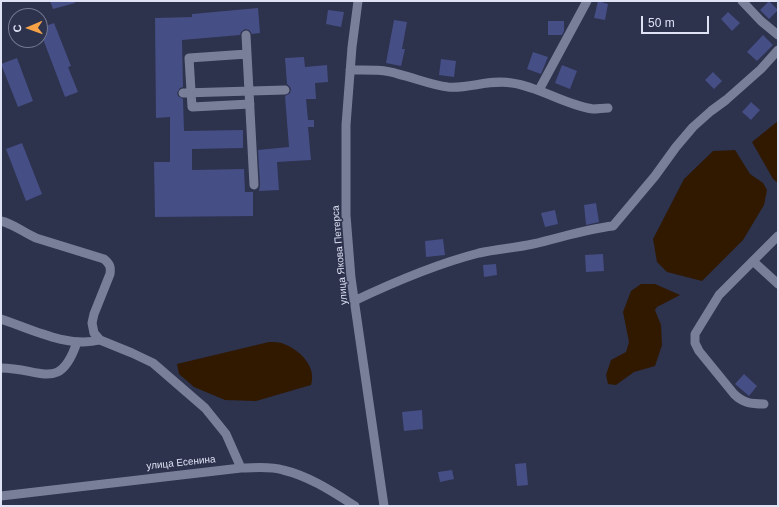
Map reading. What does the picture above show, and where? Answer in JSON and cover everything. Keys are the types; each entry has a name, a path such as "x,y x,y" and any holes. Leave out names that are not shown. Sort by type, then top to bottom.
{"street":[{"name":"улица Якова Петерса","path":"358,1 350,70 346,125 346,215 354,301 384,506"},
{"path":"538,90 587,1"},
{"path":"742,1 761,21 778,35"},
{"path":"246,35 254,185"},
{"path":"354,301 421,272 477,254 528,245 591,229 613,226 655,176 693,127 743,85 778,50"},
{"path":"247,54 189,58 187,93 192,107 250,104"},
{"path":"350,70 373,70 398,73 423,82 445,86 465,86 498,81 513,83 538,90 575,104 594,109 608,108"},
{"path":"187,93 285,90"},
{"path":"1,221 15,226 26,234 36,238 104,259 109,263 111,268 110,274 94,314 92,323 94,333 100,340 132,352 153,363 205,408 226,434 240,468"},
{"path":"764,404 751,404 740,400 699,351 695,343 695,334 719,295 754,262 778,236"},
{"path":"754,262 778,284"},
{"path":"1,319 58,339 83,343 100,340"},
{"path":"1,368 47,374 58,373 67,365 73,355 77,342"},
{"name":"улица Есенина","path":"1,496 240,468 267,468 283,470 301,476 333,492 355,506"}],"shaded area":[{"path":"778,121 778,183 773,179 752,142"},
{"path":"735,150 750,174 763,183 767,190 764,205 743,240 702,281 667,272 657,262 653,239 684,179 713,151"},
{"path":"641,284 655,284 680,295 657,307 655,310 661,325 662,345 655,366 634,372 616,385 608,384 606,375 611,360 626,352 629,342 623,312 631,291"},
{"path":"269,342 282,343 296,350 306,360 312,372 311,385 256,401 225,400 194,387 179,374 177,364"}],"building":[{"path":"50,1 74,1 75,3 53,9"},
{"path":"598,1 608,4 605,20 594,18"},
{"path":"769,1 778,10 769,19 760,10"},
{"path":"258,8 260,33 252,34 249,30 245,29 240,35 182,40 183,87 180,88 177,93 178,96 183,99 184,131 243,130 243,148 192,149 192,170 244,169 245,192 253,192 253,216 155,217 154,162 170,162 170,117 156,118 155,18 192,17 192,14"},
{"path":"328,10 344,12 341,27 326,24"},
{"path":"728,12 740,23 732,31 721,19"},
{"path":"394,20 407,22 402,49 405,49 401,66 386,63"},
{"path":"548,21 564,21 564,31 562,35 548,35"},
{"path":"54,23 71,66 68,67 78,92 65,97 46,48 48,48 48,25"},
{"path":"763,35 773,45 757,61 747,52"},
{"path":"533,52 548,57 541,74 527,69"},
{"path":"304,57 305,67 327,65 328,82 315,83 316,99 306,99 308,120 314,120 314,127 308,127 311,160 277,162 279,190 259,191 258,150 289,147 285,96 290,93 291,89 287,84 285,58"},
{"path":"17,58 33,101 18,107 1,64"},
{"path":"441,59 456,61 454,77 439,75"},
{"path":"562,65 577,71 570,89 555,83"},
{"path":"713,72 722,81 714,89 705,80"},
{"path":"751,102 760,110 751,120 742,112"},
{"path":"22,143 42,194 26,201 6,149"},
{"path":"596,203 599,222 586,225 584,205"},
{"path":"555,210 558,224 545,227 541,213"},
{"path":"443,239 445,255 426,257 425,241"},
{"path":"603,254 604,271 586,272 585,255"},
{"path":"496,264 497,275 484,277 483,265"},
{"path":"744,374 757,386 749,396 735,384"},
{"path":"422,410 423,429 404,431 402,412"},
{"path":"526,463 528,485 517,486 515,464"},
{"path":"452,470 454,479 440,482 438,472"}]}
